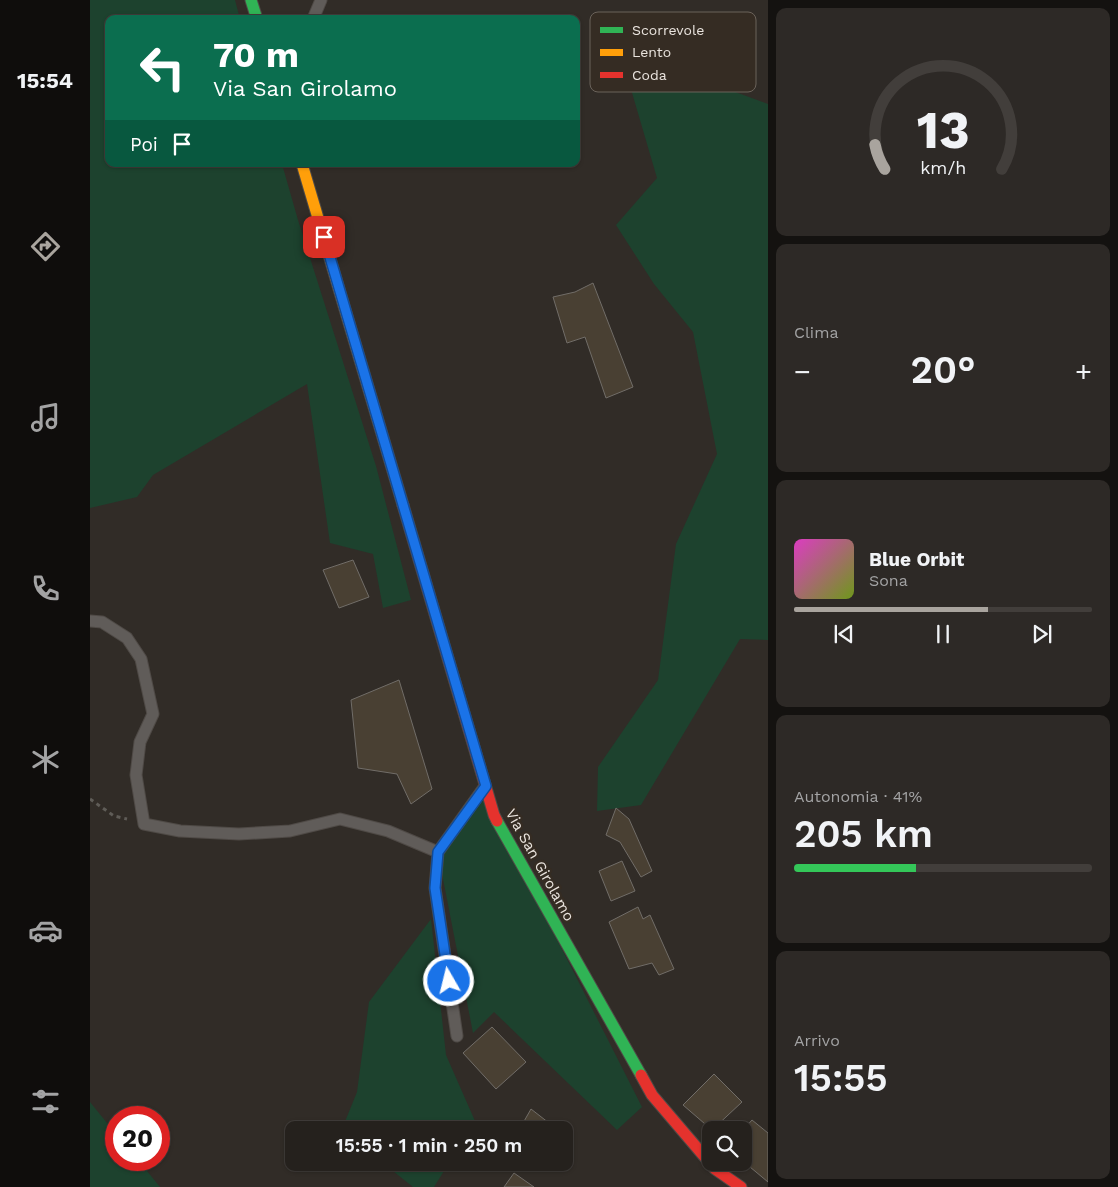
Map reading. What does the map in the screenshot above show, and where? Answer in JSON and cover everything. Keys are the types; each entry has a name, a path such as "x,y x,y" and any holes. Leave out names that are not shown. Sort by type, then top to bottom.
{"street":[{"path":"251,0 256,15"},
{"name":"Via San Girolamo","path":"303,167 494,814 652,1095 715,1169 741,1187"}],"lane":[{"path":"315,15 321,0"},
{"path":"90,621 102,622 127,638 141,660 153,714 140,742 136,775 144,824 180,831 239,834 290,830 340,819 388,831 438,852"},
{"path":"457,1036 435,888 438,852 486,786"}],"path":[{"path":"90,799 114,816 144,824"}],"green space":[{"path":"90,0 235,0 239,15 105,15 105,167 283,167 376,466 411,600 383,608 373,554 330,543 307,384 153,475 137,497 90,508"},
{"path":"632,92 735,92 768,104 768,640 740,639 641,805 597,811 598,767 658,680 676,544 717,454 693,332 654,284 616,225 657,178"},
{"path":"486,786 494,815 642,1107 617,1130 494,1012 473,1033 438,853"},
{"path":"431,919 446,1055 475,1121 345,1121 357,1092 369,1002"},
{"path":"90,1102 105,1120 105,1171 147,1171 160,1187 90,1187"},
{"path":"393,1171 444,1171 434,1187 413,1187"}],"building":[{"path":"593,283 633,387 606,398 585,337 567,343 553,297 575,292"},
{"path":"353,560 369,597 339,608 323,570"},
{"path":"399,680 432,789 411,804 397,774 358,768 351,700"},
{"path":"616,808 629,819 652,871 641,877 620,842 606,835"},
{"path":"622,861 635,891 611,901 599,871"},
{"path":"638,907 643,919 650,915 674,969 659,975 652,963 629,969 609,922"},
{"path":"492,1027 526,1062 496,1089 463,1053"},
{"path":"714,1074 742,1102 722,1121 702,1121 683,1105"},
{"path":"531,1109 546,1121 524,1121"},
{"path":"751,1121 768,1133 768,1182 752,1169"},
{"path":"514,1173 534,1187 504,1187"}],"traffic: fast":[{"path":"251,0 256,15"},
{"path":"497,821 641,1075"}],"traffic: slow":[{"path":"303,167 403,505"}],"traffic: jam":[{"path":"403,505 497,821"},
{"path":"641,1075 652,1095 715,1169 741,1187"}],"route":[{"path":"324,237 486,786 438,852 435,888 449,981"}]}
